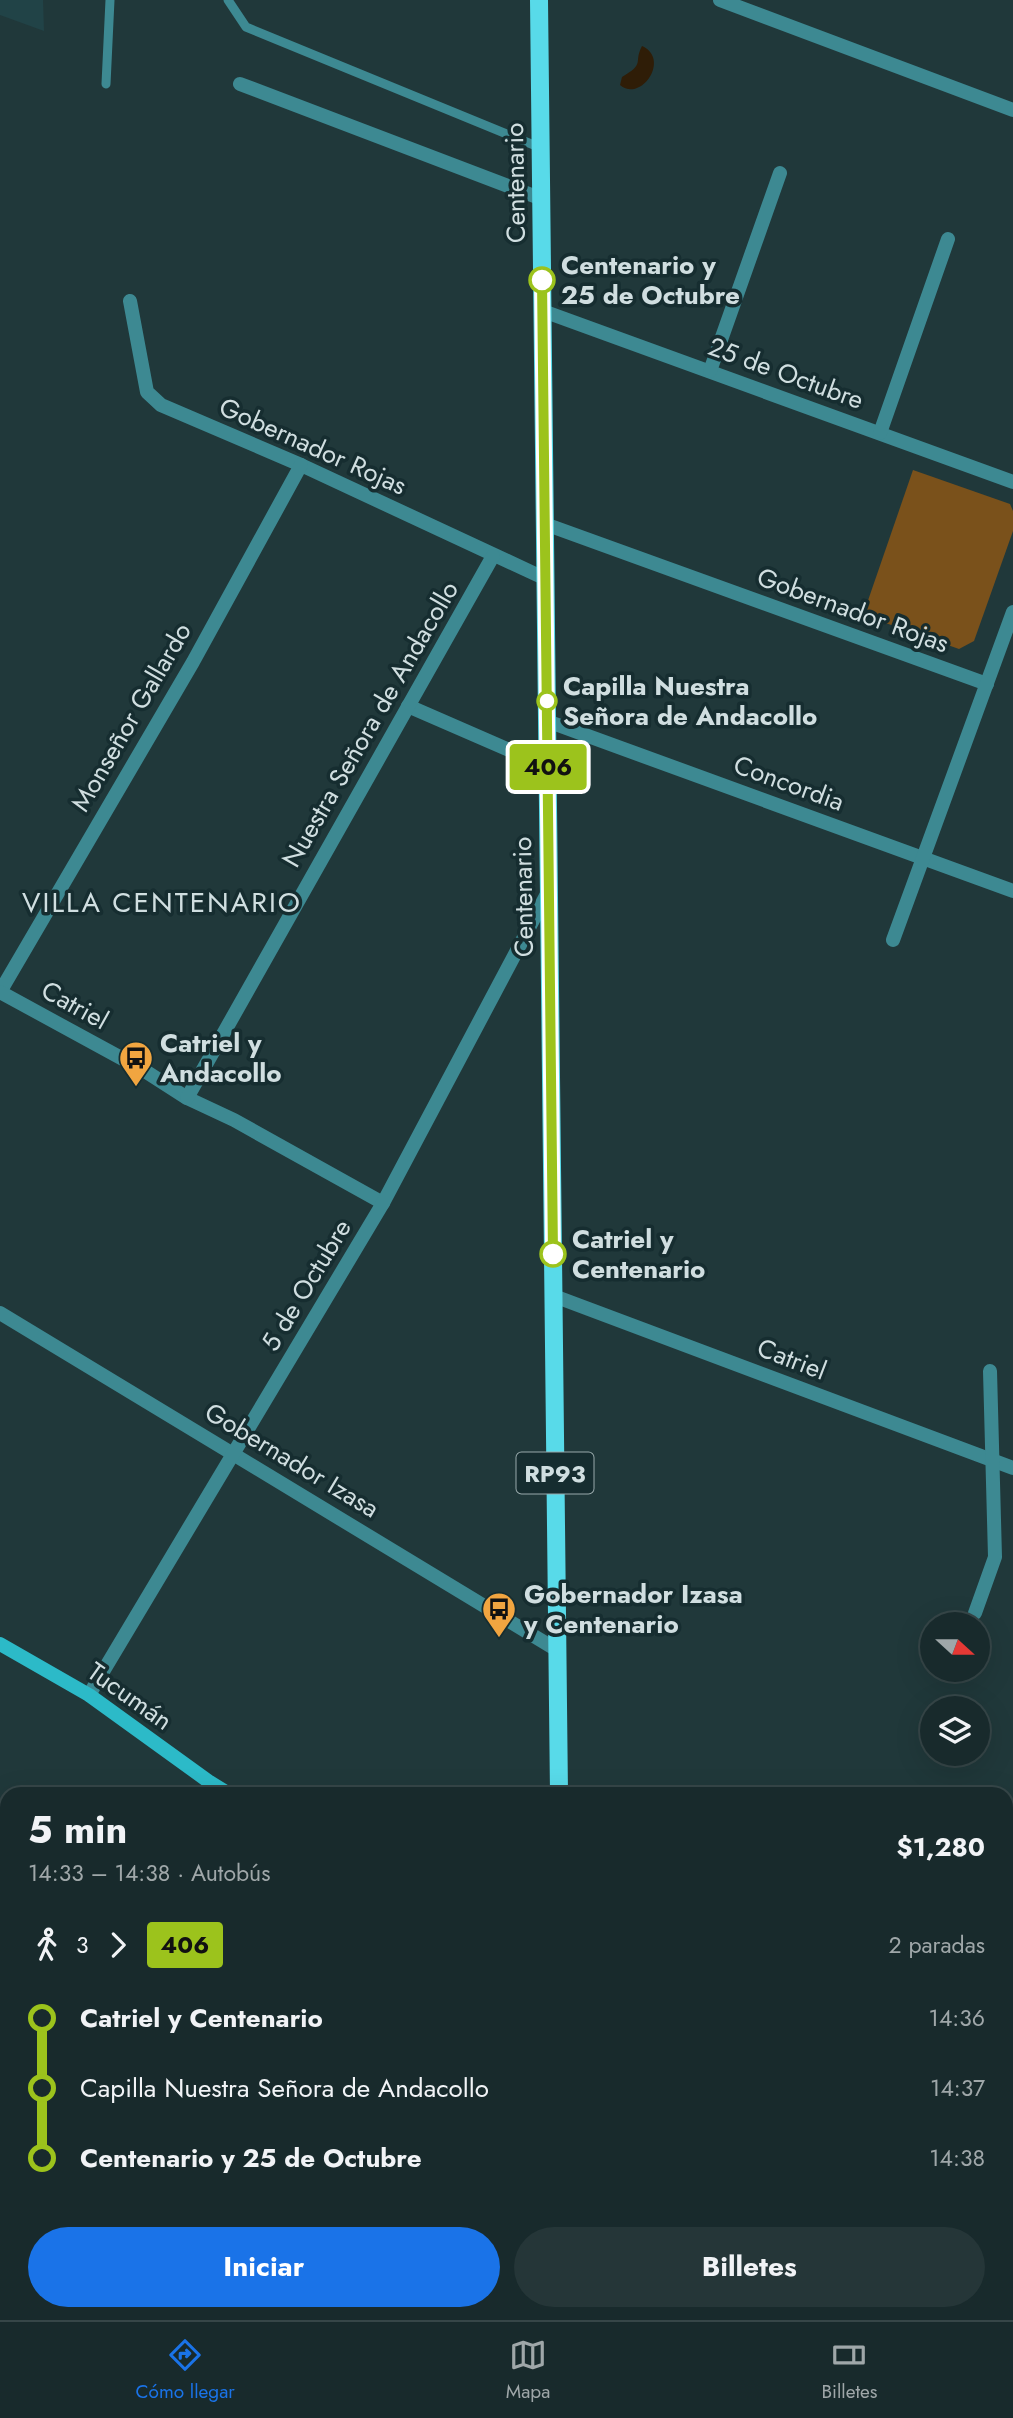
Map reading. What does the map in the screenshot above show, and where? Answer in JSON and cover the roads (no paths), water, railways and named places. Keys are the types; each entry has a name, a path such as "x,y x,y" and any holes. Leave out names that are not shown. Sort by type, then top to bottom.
{"main road":[{"name":"Centenario","path":"539,0 559,1787"},
{"name":"Tucumán","path":"0,1644 89,1695 218,1787"}],"street":[{"path":"720,0 1013,110"},
{"path":"240,84 542,199"},
{"path":"710,371 780,173"},
{"path":"880,433 948,239"},
{"name":"Gobernador Rojas","path":"130,301 147,393 161,405 301,465 546,579"},
{"name":"25 de Octubre","path":"543,310 1013,482"},
{"name":"Monseñor Gallardo","path":"0,992 193,662 301,465"},
{"name":"Gobernador Rojas","path":"545,524 987,684"},
{"name":"Nuestra Señora de Andacollo","path":"187,1098 493,556"},
{"path":"893,940 1013,612"},
{"path":"408,706 548,767"},
{"name":"Concordia","path":"547,722 1013,891"},
{"name":"5 de Octubre","path":"89,1695 383,1203 549,891"},
{"name":"Catriel","path":"0,992 145,1071 187,1098 234,1120 383,1203"},
{"name":"Catriel","path":"554,1296 1013,1468"},
{"name":"Gobernador Izasa","path":"0,1313 557,1650"},
{"path":"975,1612 995,1557 990,1371"}],"lane":[{"path":"106,84 110,0"},
{"path":"228,0 246,27 541,148"}],"place":[{"name":"Centenario y 25 de Octubre","path":"542,280"},
{"name":"Capilla Nuestra Señora de Andacollo","path":"547,701"},
{"name":"Catriel y Andacollo","path":"136,1088"},
{"name":"Catriel y Centenario","path":"553,1254"},
{"name":"Gobernador Izasa y Centenario","path":"499,1639"}],"district":[{"name":"VILLA CENTENARIO","path":"162,902"}]}
